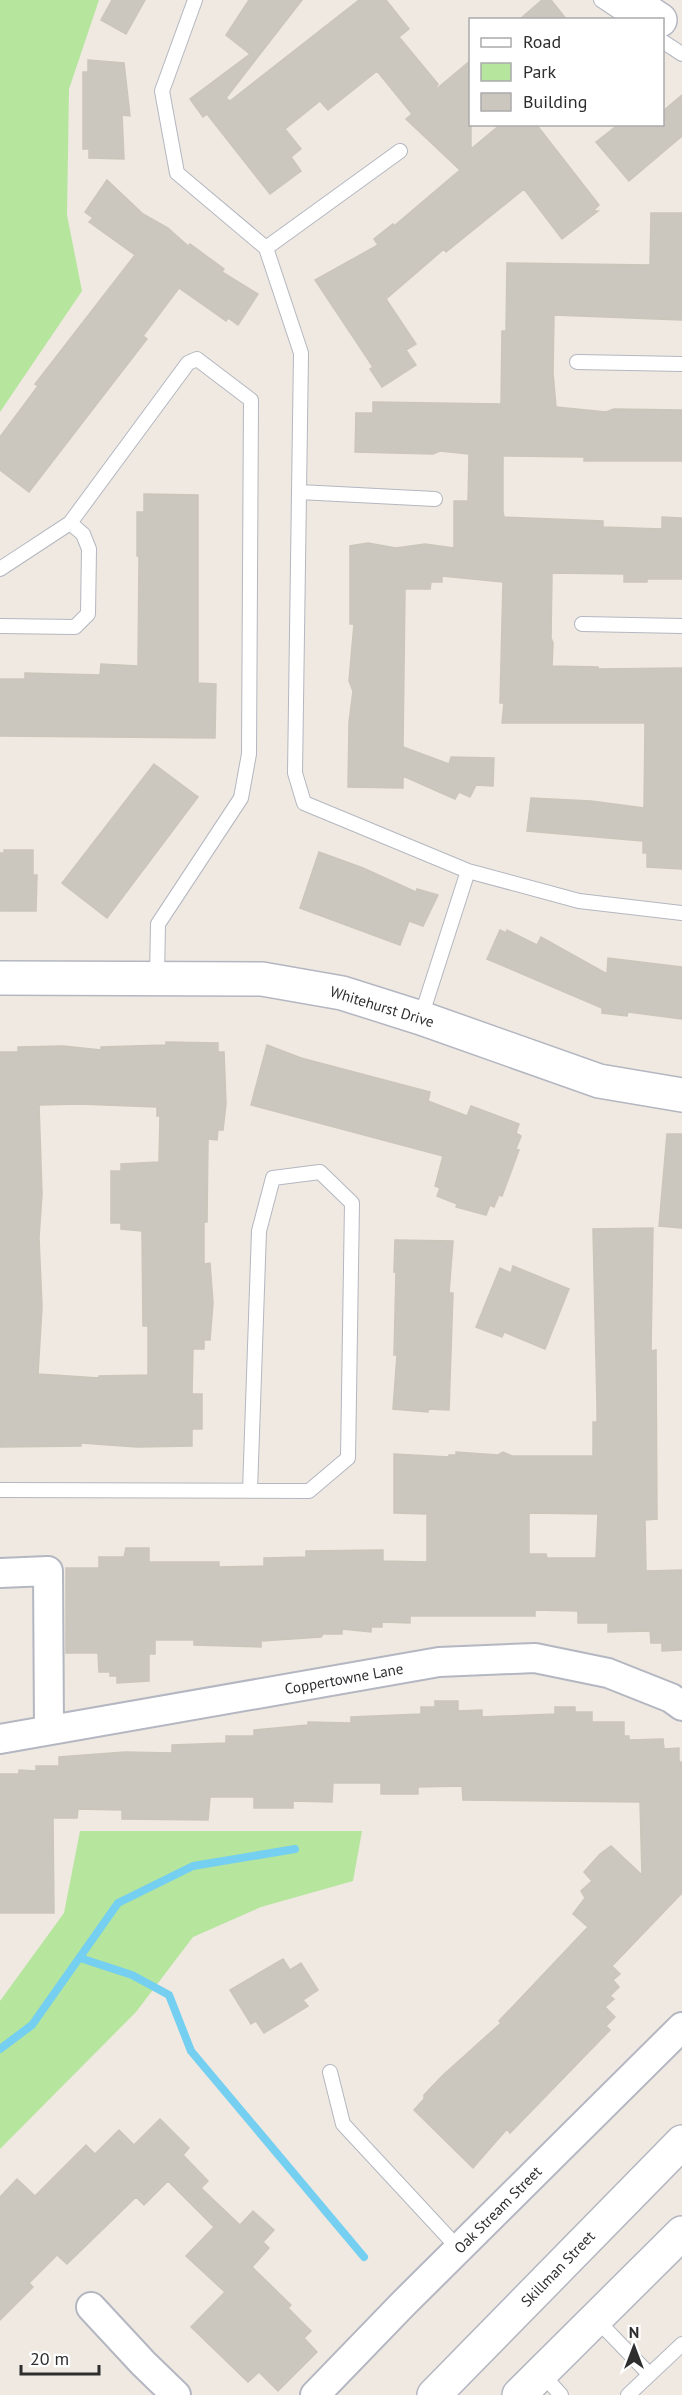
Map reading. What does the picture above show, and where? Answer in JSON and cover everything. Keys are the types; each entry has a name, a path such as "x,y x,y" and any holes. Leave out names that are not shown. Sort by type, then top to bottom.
{"street":[{"path":"630,0 658,18"},
{"path":"664,22 682,35"},
{"name":"Whitehurst Drive","path":"0,978 262,979 342,993 421,1018 599,1081 682,1095"},
{"path":"0,1572 48,1571 49,1730"},
{"name":"Coppertowne Lane","path":"0,1739 439,1662 535,1658 608,1673 671,1698 682,1706"},
{"name":"Oak Stream Street","path":"315,2395 459,2248 682,2027"},
{"name":"Skillman Street","path":"434,2395 682,2142"},
{"path":"540,2388 596,2319 682,2233"},
{"path":"91,2307 176,2395"}],"lane":[{"path":"195,0 162,91 177,173 266,248 301,353 294,773 304,803 468,871 579,901 682,913"},
{"path":"601,0 628,18"},
{"path":"664,42 682,54"},
{"path":"266,248 400,151"},
{"path":"0,569 70,523 188,363 197,359 252,400 249,754 241,798 158,924 157,977"},
{"path":"577,363 682,364"},
{"path":"298,492 435,499"},
{"path":"0,626 75,627 88,614 89,549 83,534 70,523"},
{"path":"582,624 682,626"},
{"path":"421,1018 468,871"},
{"path":"0,1491 250,1491 309,1491 348,1458 352,1203 320,1172 273,1178 259,1231 250,1491"},
{"path":"330,2072 343,2124 459,2248"},
{"path":"596,2319 649,2374"},
{"path":"628,2395 682,2344"}],"green space":[{"path":"0,0 99,0 69,89 67,215 82,291 0,412"},
{"path":"80,1831 362,1831 353,1881 261,1907 193,1937 136,2012 0,2149 0,2001 64,1913"}],"building":[{"path":"112,0 145,0 126,34 101,20"},
{"path":"249,0 302,0 226,98 230,101 359,0 386,0 409,29 399,37 438,84 434,91 469,62 471,149 499,126 538,126 599,205 593,211 598,211 562,239 524,189 446,252 444,249 386,299 416,344 406,350 416,365 382,387 370,369 373,367 315,280 378,245 374,239 393,224 394,226 460,170 406,119 412,114 377,71 328,110 320,101 285,129 301,149 291,157 301,171 270,194 207,114 203,117 190,99 250,54 226,35"},
{"path":"542,0 551,0 565,18 521,18"},
{"path":"88,60 124,63 130,116 122,115 124,159 89,158 89,149 83,149 83,72 88,72"},
{"path":"682,95 682,136 629,181 596,142 616,126 664,126 664,110"},
{"path":"107,180 143,214 168,228 188,246 190,244 224,269 222,272 258,294 238,325 228,318 226,321 179,288 143,336 147,339 29,492 0,470 0,437 38,386 35,384 135,255 89,222 93,218 85,212"},
{"path":"651,213 682,213 682,320 554,315 553,373 556,407 606,412 614,409 682,410 682,461 584,461 584,457 503,456 503,512 504,517 603,521 603,527 662,529 662,517 682,518 682,579 647,579 647,582 624,582 624,574 552,573 551,638 553,643 552,666 598,667 598,669 682,668 682,869 647,867 647,853 643,853 643,841 527,831 531,798 591,801 644,808 645,723 502,723 504,703 500,703 503,582 442,576 442,582 431,582 430,589 405,589 403,747 449,764 451,757 494,758 493,786 476,785 470,797 459,792 455,799 403,776 403,788 348,787 349,723 353,691 349,681 354,624 350,624 350,546 368,543 396,548 425,544 454,548 454,501 468,501 469,454 440,451 433,454 355,452 356,413 373,413 373,402 501,404 502,331 506,331 507,263 650,265"},
{"path":"144,494 198,495 198,683 216,684 215,738 0,736 0,679 25,679 25,673 100,675 101,664 138,666 137,512 144,512"},
{"path":"154,764 198,797 107,918 62,883"},
{"path":"4,850 33,850 33,875 37,875 36,911 0,911 0,853 4,853"},
{"path":"319,852 363,868 416,892 417,889 438,895 423,926 409,921 400,945 300,908"},
{"path":"500,930 506,933 507,930 537,945 541,937 607,974 608,958 682,967 682,1019 628,1012 627,1016 602,1013 602,1008 487,959"},
{"path":"166,1042 218,1043 218,1052 224,1052 226,1104 223,1130 218,1130 217,1140 208,1139 204,1264 210,1263 213,1303 210,1340 204,1340 204,1349 193,1349 192,1394 202,1394 202,1429 192,1429 192,1446 137,1447 81,1443 81,1446 0,1447 0,1052 18,1052 18,1047 63,1046 101,1050 101,1047 166,1045","holes":["39,1105 157,1107 157,1116 160,1116 159,1162 121,1164 121,1171 111,1171 111,1223 121,1223 121,1229 142,1231 143,1326 148,1326 148,1375 99,1376 99,1378 38,1374 42,1307 39,1238 42,1194"]},
{"path":"267,1045 301,1058 430,1092 428,1101 467,1116 471,1106 519,1124 516,1133 521,1136 516,1149 519,1150 502,1196 499,1195 494,1207 490,1205 486,1215 456,1207 457,1204 437,1196 440,1188 435,1186 443,1156 251,1105"},
{"path":"667,1134 682,1134 682,1228 659,1226"},
{"path":"653,1228 651,1351 656,1350 657,1519 645,1520 646,1571 682,1570 682,1650 662,1651 662,1643 651,1643 650,1631 608,1632 608,1623 578,1623 578,1611 535,1610 535,1616 410,1616 410,1623 382,1622 382,1627 371,1627 371,1632 342,1629 342,1634 261,1641 261,1647 194,1645 194,1640 155,1640 155,1654 149,1654 149,1681 117,1683 117,1676 110,1676 110,1672 99,1672 98,1653 66,1653 66,1568 99,1568 99,1557 124,1557 126,1548 149,1548 149,1562 219,1562 219,1567 264,1566 264,1558 306,1557 306,1551 383,1550 383,1561 427,1562 427,1514 394,1513 394,1454 449,1457 449,1455 456,1455 456,1452 498,1455 503,1452 512,1456 593,1456 593,1422 597,1422 597,1404 593,1229","holes":["529,1513 598,1514 596,1558 547,1558 546,1554 529,1554"]},
{"path":"395,1240 453,1241 449,1293 453,1293 449,1410 428,1409 428,1412 393,1409 397,1355 394,1355"},
{"path":"513,1266 569,1289 545,1349 504,1332 502,1337 476,1327 500,1268 511,1273"},
{"path":"435,1701 458,1701 458,1711 482,1710 482,1717 555,1714 555,1707 575,1707 575,1712 592,1712 592,1722 624,1722 624,1736 629,1736 629,1740 663,1739 664,1749 679,1748 679,1762 682,1762 682,1893 612,1966 620,1974 613,1980 619,1987 610,1996 614,1999 605,2007 615,2017 606,2026 610,2030 510,2133 507,2129 473,2168 414,2110 424,2099 424,2095 442,2076 501,2023 499,2021 588,1927 573,1914 585,1898 581,1891 592,1881 584,1872 600,1854 611,1846 642,1875 640,1802 463,1800 462,1786 418,1787 418,1794 381,1794 381,1783 333,1783 332,1802 293,1801 293,1808 254,1808 254,1797 210,1797 208,1820 122,1819 122,1810 78,1809 77,1818 53,1818 54,1913 0,1913 0,1774 19,1774 19,1770 36,1771 36,1766 59,1766 59,1757 125,1752 172,1753 172,1745 226,1743 226,1736 254,1736 254,1730 308,1725 308,1722 351,1723 351,1717 421,1714 421,1707 435,1707"},
{"path":"283,1959 290,1970 301,1963 318,1990 303,2000 308,2006 264,2033 256,2021 251,2024 230,1990"},
{"path":"160,2119 189,2148 183,2155 208,2181 201,2188 240,2225 253,2211 274,2230 263,2242 269,2248 252,2267 291,2305 288,2308 311,2331 304,2338 317,2352 278,2391 259,2372 248,2382 191,2327 225,2292 186,2256 214,2227 168,2181 144,2205 136,2197 67,2264 57,2255 29,2283 33,2287 0,2320 0,2197 17,2179 35,2196 86,2145 95,2154 119,2130 134,2145"}],"waterway":[{"path":"0,2049 32,2025 118,1903 193,1866 295,1849"},
{"path":"80,1958 132,1975 169,1995 191,2051 364,2257"}]}
